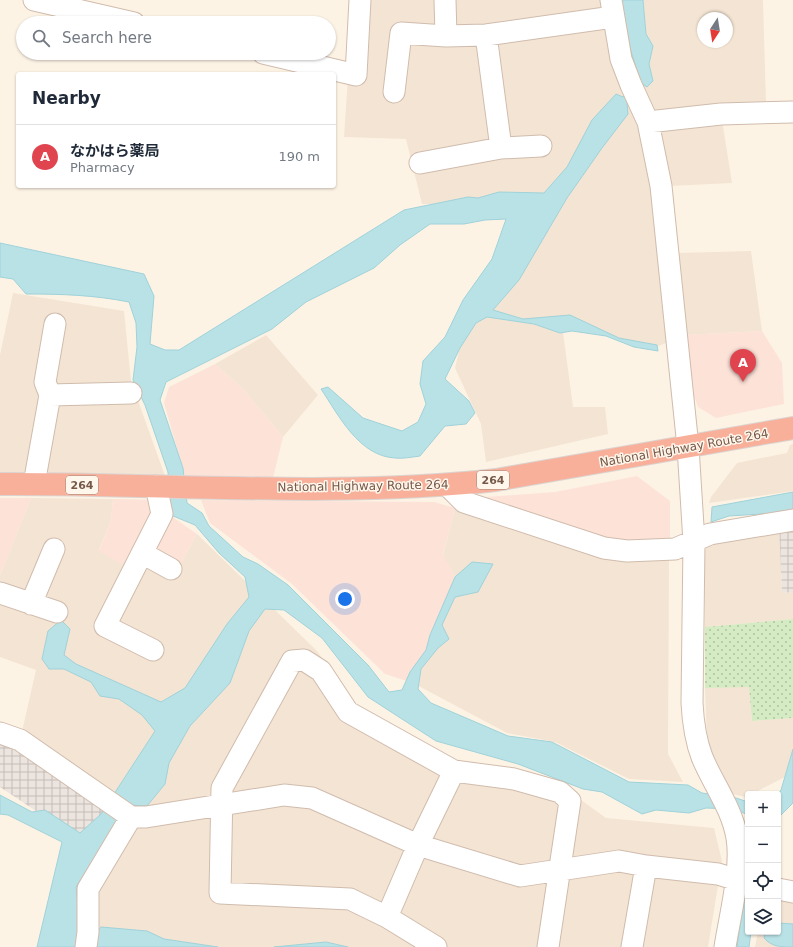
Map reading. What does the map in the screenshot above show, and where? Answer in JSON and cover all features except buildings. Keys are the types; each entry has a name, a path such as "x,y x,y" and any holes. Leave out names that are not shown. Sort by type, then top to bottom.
{"highway":[{"name":"National Highway Route 264","path":"0,484 338,488 447,485 496,480 793,428"}],"street":[{"path":"34,0 103,8 120,16"},
{"path":"293,60 356,75 360,0"},
{"path":"445,0 446,36"},
{"path":"394,92 401,33 446,36 486,35 612,8 621,60 648,122 661,186 688,447 694,542 693,728 702,757 730,815 737,838 738,860 742,882 725,947"},
{"path":"486,35 501,148"},
{"path":"648,122 721,114 793,112"},
{"path":"420,163 501,148 541,146"},
{"path":"34,484 50,395 45,382 55,324"},
{"path":"50,395 131,393"},
{"path":"447,485 464,502 604,548 627,551 675,548 694,542 710,534 793,520"},
{"path":"153,650 105,626 162,514 160,486"},
{"path":"31,604 54,549"},
{"path":"142,553 171,569"},
{"path":"0,593 57,612"},
{"path":"436,947 386,917 350,900 220,893 223,804 222,788 292,661 304,660 321,671 348,712 454,771 514,779 560,792 570,801 561,869 548,947"},
{"path":"0,733 20,740 129,815 146,817 284,795 312,798 418,845 520,876 619,861 646,866 718,874 742,882"},
{"path":"386,917 418,845 454,771"},
{"path":"87,940 88,889 129,815"},
{"path":"632,947 646,866"},
{"path":"781,890 793,892"}],"shaded area":[{"path":"353,0 763,0 766,104 722,120 732,183 669,186 676,253 751,251 762,331 685,335 654,348 562,325 573,407 605,407 608,434 486,462 481,424 455,368 465,327 537,205 422,204 406,139 344,137"},
{"path":"13,293 124,311 131,381 165,476 0,475 0,355"},
{"path":"762,331 782,363 784,404 716,418 698,407 690,385 685,335"},
{"path":"266,335 318,395 283,437 243,389 215,364"},
{"path":"215,364 243,389 283,437 273,478 185,476 164,403 169,387"},
{"path":"793,444 793,491 709,503 711,497 737,463 787,453 790,445"},
{"path":"637,476 670,501 670,544 607,544 485,503 486,497 555,492"},
{"path":"0,498 31,498 0,575"},
{"path":"31,498 113,499 111,520 99,550 139,547 178,569 197,534 317,651 358,707 456,762 570,792 606,818 714,828 722,861 708,947 61,947 81,841 21,736 36,670 0,657 0,575"},
{"path":"113,499 164,500 171,516 197,534 178,569 139,547 128,568 99,551 111,520"},
{"path":"201,500 434,502 455,508 443,554 457,581 413,683 385,674 292,584 210,523"},
{"path":"455,508 669,555 668,754 683,782 629,779 555,742 507,733 413,683 457,581 443,555"},
{"path":"779,527 782,593 793,592 793,619 705,627 704,541"},
{"path":"779,527 793,528 793,592 782,593"},
{"path":"749,686 752,721 793,718 793,749 785,777 758,791 745,791 745,797 732,794 707,741 705,688"},
{"path":"0,739 108,810 81,841 0,787"},
{"path":"781,883 793,885 793,947 755,947 757,935 781,935"}],"green space":[{"path":"793,619 793,718 752,721 749,687 705,688 705,627"}],"water":[{"path":"621,0 643,0 646,34 653,46 649,64 653,81 647,87 641,83 627,104 628,114 567,198 519,280 493,310 523,319 570,315 619,338 657,345 658,351 634,347 606,336 572,331 560,333 534,324 487,317 476,323 460,348 445,379 469,401 475,413 466,424 445,426 420,456 395,458 382,456 371,450 351,433 321,389 328,387 363,418 402,431 418,422 426,404 420,384 423,361 445,337 463,300 492,259 506,219 485,220 464,224 430,224 400,245 374,268 306,302 272,329 166,382 160,400 183,468 187,503 202,513 209,526 243,557 258,564 288,585 368,665 389,692 402,690 410,672 426,650 430,635 455,577 472,562 493,564 478,592 455,597 442,625 449,639 438,648 421,669 418,689 431,703 508,736 552,742 629,782 688,785 702,793 736,798 745,801 745,814 735,809 706,808 689,813 656,810 642,814 602,792 583,789 518,764 436,741 368,697 322,638 284,610 265,609 249,631 230,683 190,726 169,763 165,784 147,806 130,805 76,887 81,932 95,934 101,927 147,931 164,939 218,947 97,947 96,940 78,947 37,947 62,842 8,815 0,814 0,795 32,812 45,810 80,833 101,814 155,731 142,715 119,699 100,696 91,682 64,669 49,669 42,659 48,631 61,620 70,629 64,655 76,664 161,702 185,688 227,624 249,597 245,577 219,553 195,525 173,516 169,502 168,472 145,405 133,380 137,347 136,323 129,302 78,295 26,294 13,279 0,277 0,243 144,274 154,296 150,344 165,350 179,350 404,210 468,197 478,198 499,192 544,193 567,167 592,120 616,94 623,97 639,77 625,32"},
{"path":"793,492 793,512 729,516 711,522 712,507"},
{"path":"793,749 793,803 781,815 781,790"},
{"path":"745,892 745,935 751,935 749,947 737,947"},
{"path":"781,923 793,924 793,947 781,947 774,945 764,938 764,935 781,935"},
{"path":"326,942 348,947 274,947"}],"place":[{"name":"なかはら薬局","path":"743,382"}]}
